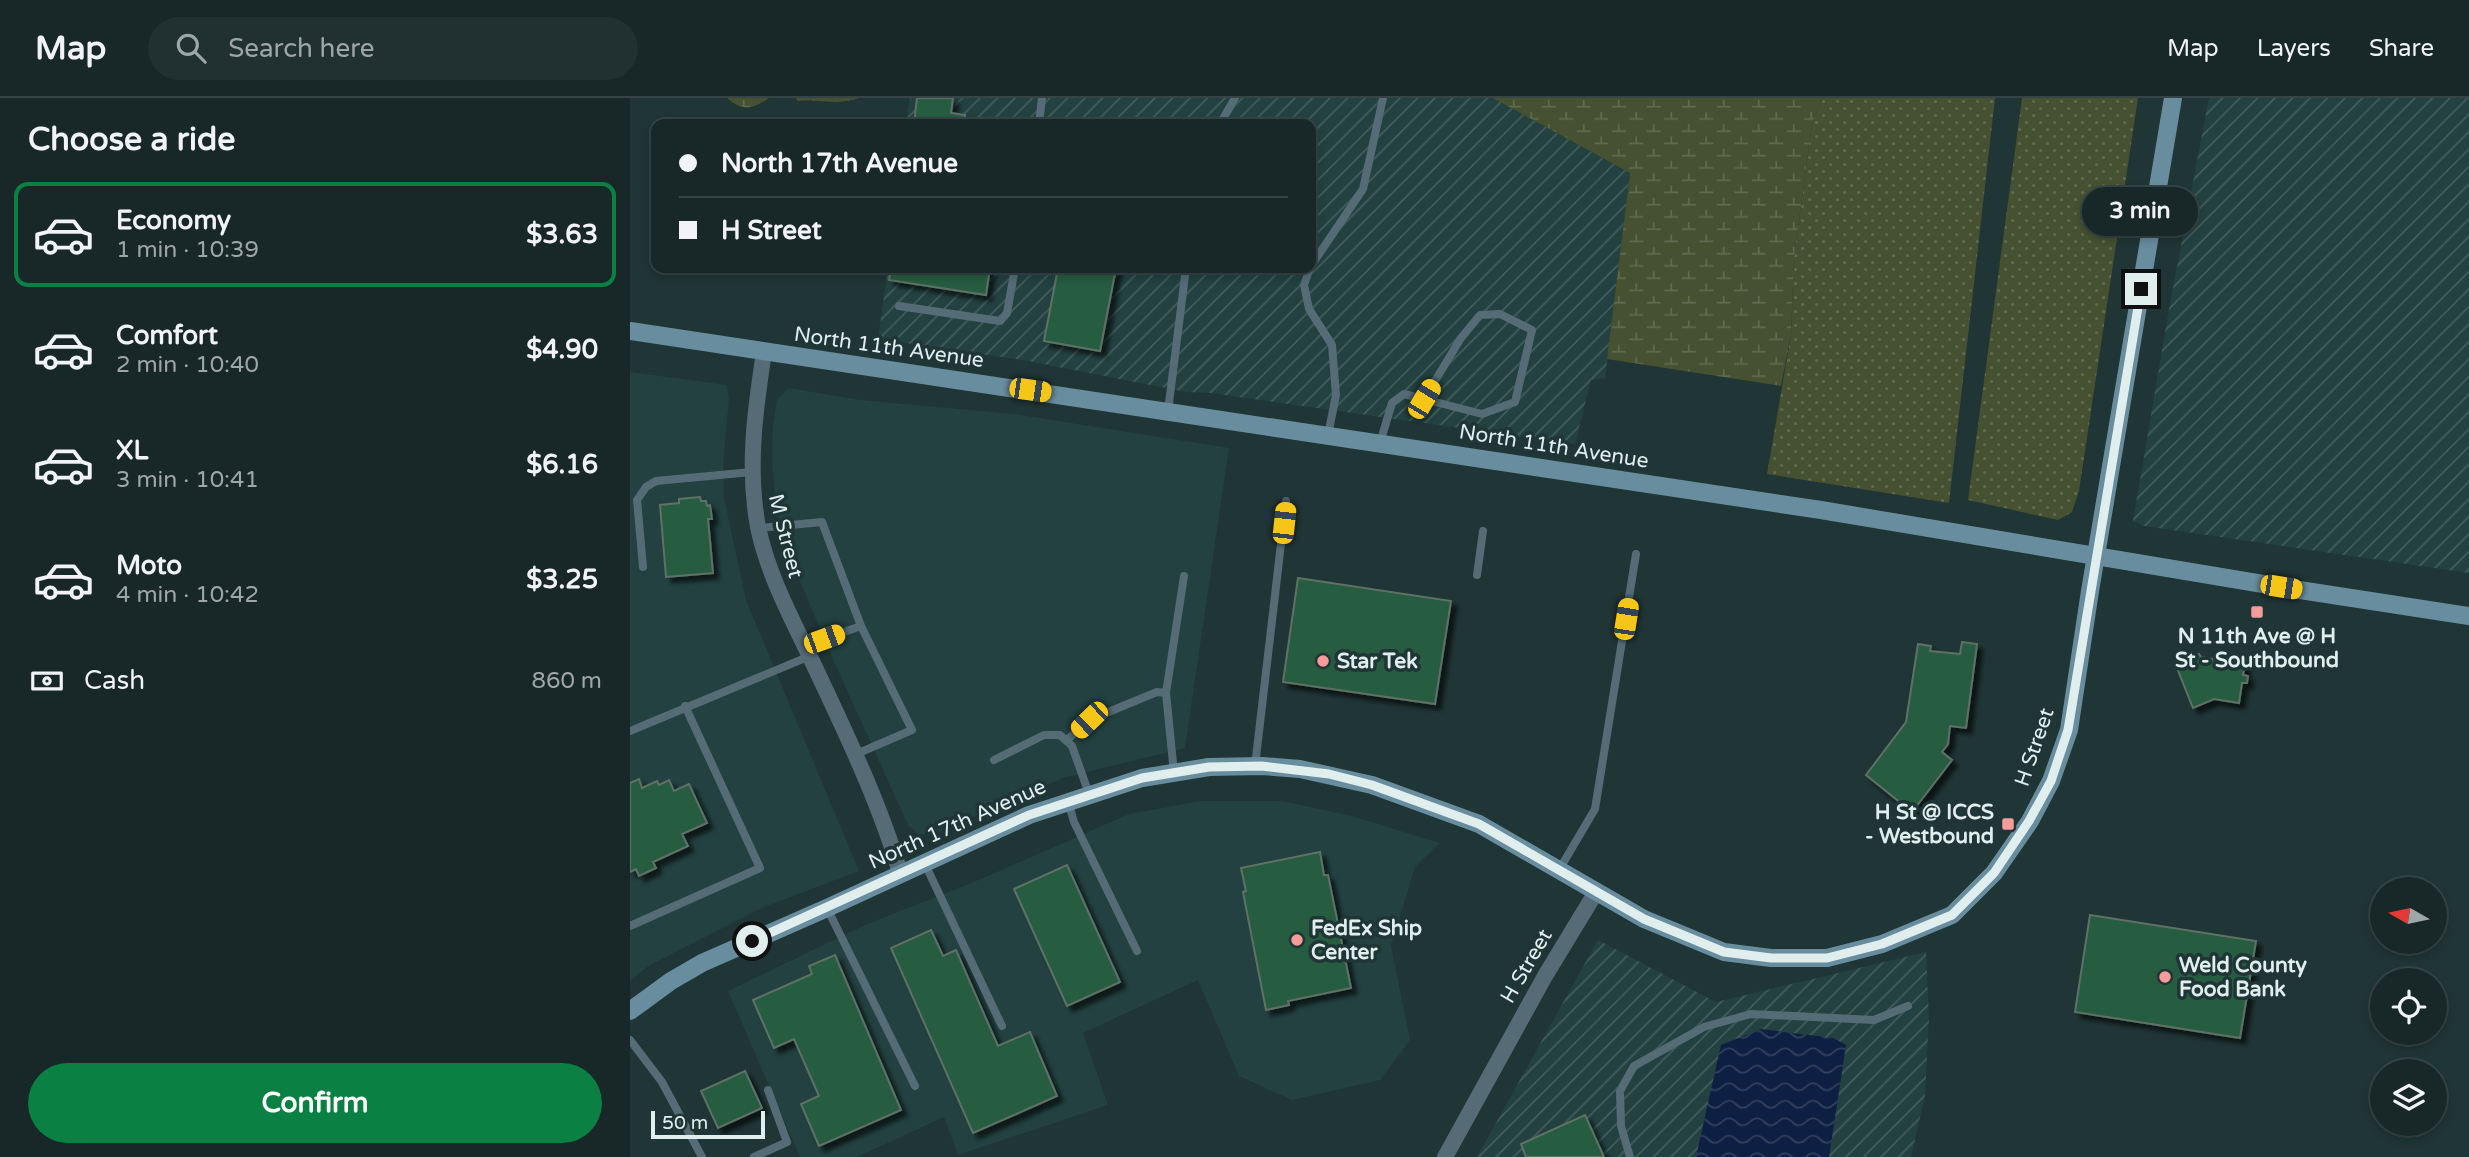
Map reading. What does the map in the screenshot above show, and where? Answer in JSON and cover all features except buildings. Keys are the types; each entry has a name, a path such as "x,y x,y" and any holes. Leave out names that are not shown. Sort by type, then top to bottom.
{"street":[{"name":"H Street","path":"1445,1157 1545,976 1596,892 1644,919 1724,952 1771,958 1827,958 1882,944 1952,915 1994,873 2029,821 2051,781 2068,730 2173,98"},
{"name":"North 11th Avenue","path":"630,331 1821,510 2469,616"},
{"name":"M Street","path":"764,352 753,421 752,472 758,527 772,578 854,755 890,840 900,873"},
{"name":"North 17th Avenue","path":"630,1012 671,981 702,963 1029,815 1142,778 1209,767 1255,766 1310,771 1372,785 1479,824 1596,892"}],"lane":[{"path":"1040,119 1042,98"},
{"path":"1223,119 1235,98"},
{"path":"1316,258 1363,189 1384,98"},
{"path":"899,306 1000,321 1007,313 1014,273"},
{"path":"1168,411 1185,273"},
{"path":"1308,273 1304,285 1309,309 1332,345 1336,395 1328,435"},
{"path":"1380,443 1392,403 1404,394 1482,414 1515,401 1532,330 1500,314 1480,315 1461,338 1424,399"},
{"path":"643,567 637,500 646,487 656,481 752,472"},
{"path":"1255,766 1286,501"},
{"path":"758,527 822,522 861,626 912,730 854,755"},
{"path":"1477,575 1483,531"},
{"path":"1559,870 1595,809 1636,554"},
{"path":"1174,773 1166,692 1184,576"},
{"path":"630,730 861,626"},
{"path":"1067,740 1089,720 1157,692 1166,692"},
{"path":"630,926 760,868 685,706"},
{"path":"994,760 1053,733 1067,740 1072,747 1088,794"},
{"path":"1068,801 1074,822 1137,951"},
{"path":"925,862 1002,1026"},
{"path":"827,908 915,1086"},
{"path":"1630,1157 1621,1126 1620,1091 1634,1066 1703,1027 1751,1014 1874,1020 1908,1006"},
{"path":"630,1040 662,1082 702,1157"},
{"path":"754,1157 787,1142 768,1090"}],"shaded area":[{"path":"910,98 1493,98 1630,173 1605,378 1591,380 1575,444 1210,393 1186,392 1028,361 878,339 887,273 1316,273 1316,119 907,119"},
{"path":"2209,98 2469,98 2469,573 2144,526 2133,521"},
{"path":"630,372 727,385 729,399 723,464 724,498 746,600 859,871 764,907 648,966 630,981"},
{"path":"789,388 860,400 1015,414 1229,448 1185,748 1063,778 932,835 918,834 908,825 784,543 776,506 772,460 773,425 777,399"},
{"path":"1201,801 1282,801 1352,816 1440,843 1415,867 1391,946 1410,1040 1380,1080 1292,1100 1239,1076 1198,980 1083,1033 1108,1105 958,1155 944,1117 857,1157 800,1157 728,991 865,925 981,879 1129,814"},
{"path":"1598,940 1716,1002 1926,952 1929,1018 1925,1096 1911,1157 1477,1157"}],"green space":[{"path":"727,98 769,98 757,105 742,107"},
{"path":"796,98 859,98 835,102 798,101"},
{"path":"1493,98 1822,98 1812,124 1794,257 1791,335 1781,386 1607,359 1630,173"},
{"path":"1822,98 1995,98 1949,503 1767,474 1791,335 1794,257 1812,124"},
{"path":"2022,98 2138,98 2079,491 2072,512 2058,520 1968,500"}],"water":[{"path":"1761,1029 1833,1038 1846,1045 1829,1157 1696,1157 1721,1045"}],"place":[{"name":"N 11th Ave @ H St - Southbound","path":"2257,612"},
{"name":"Star Tek","path":"1323,661"},
{"name":"H St @ ICCS - Westbound","path":"2008,824"},
{"name":"FedEx Ship Center","path":"1297,940"},
{"name":"Weld County Food Bank","path":"2165,977"}],"route":[{"path":"752,941 1029,815 1142,778 1209,767 1262,766 1300,769 1372,785 1479,824 1644,919 1724,952 1771,958 1827,958 1882,944 1952,915 1994,873 2029,821 2051,781 2068,730 2141,289"}]}
